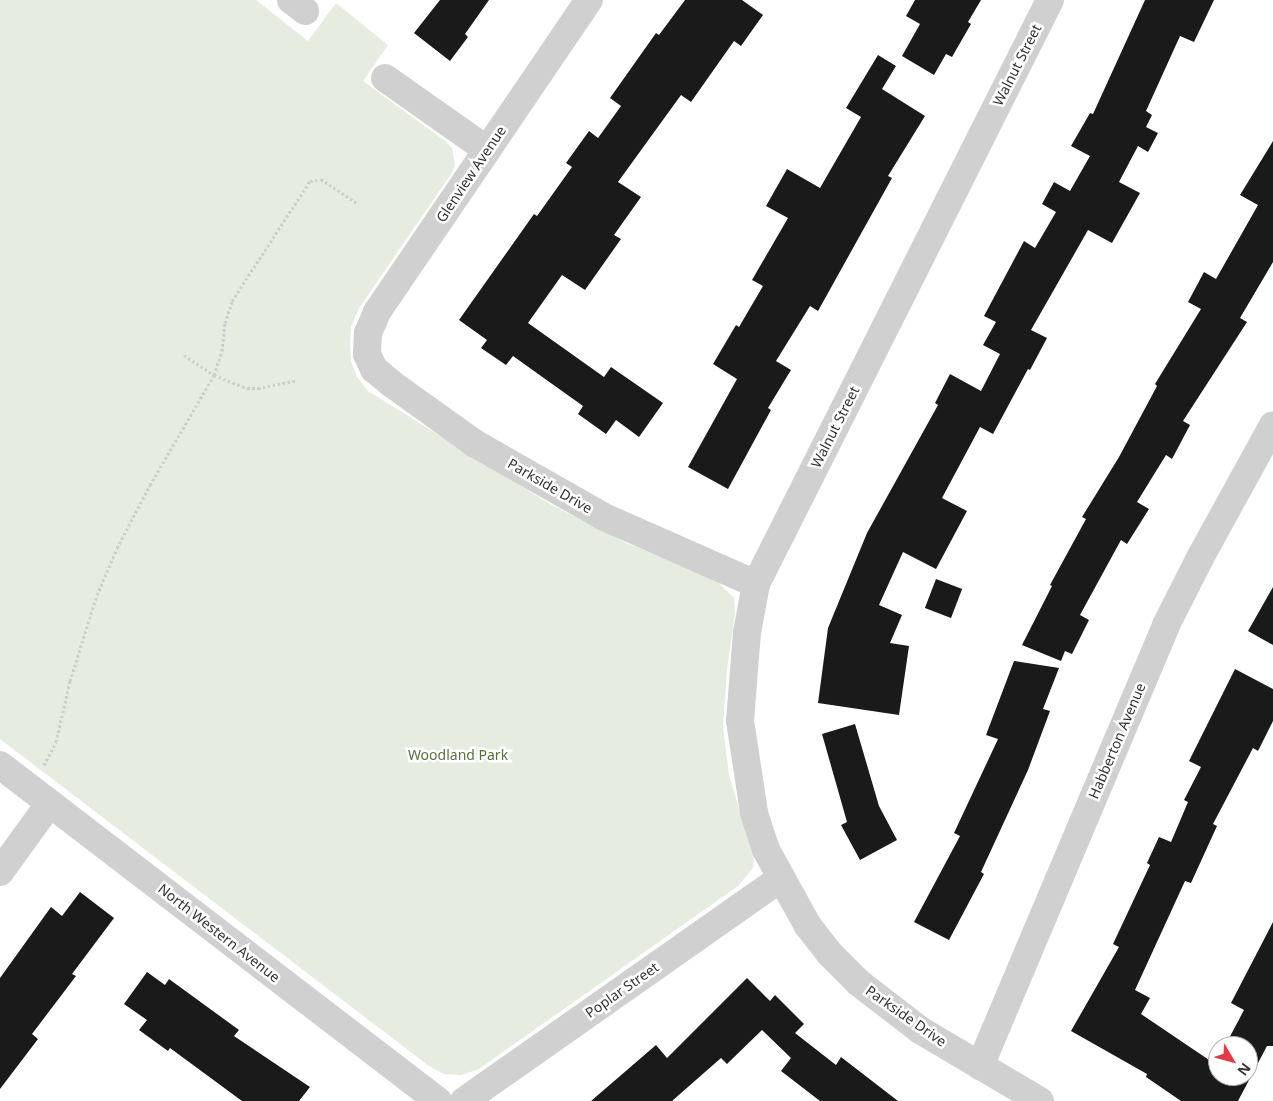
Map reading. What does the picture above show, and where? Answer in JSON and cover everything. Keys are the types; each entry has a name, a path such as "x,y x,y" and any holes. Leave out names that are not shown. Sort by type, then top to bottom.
{"street":[{"name":"Glenview Avenue","path":"367,354 368,333 377,312 589,0"},
{"name":"Walnut Street","path":"781,878 766,850 754,812 740,721 743,666 756,584 1050,0"},
{"path":"385,78 488,150"},
{"name":"Parkside Drive","path":"367,354 374,369 392,384 474,443 604,517 756,584"},
{"name":"Habberton Avenue","path":"980,1066 1166,625 1201,556 1273,425"},
{"name":"North Western Avenue","path":"0,765 438,1101"},
{"path":"0,872 39,795"},
{"name":"Parkside Drive","path":"781,878 808,926 830,954 858,982 920,1030 1040,1101"},
{"name":"Poplar Street","path":"464,1101 781,878"}],"path":[{"path":"39,795 56,742 70,681 97,595 117,548 178,435 214,375 222,351 225,323 232,301 310,181 321,179 358,204"},
{"path":"184,355 214,375 247,388 258,388 295,381"}],"green space":[{"name":"Woodland Park","path":"0,0 256,0 308,41 336,3 388,45 363,81 445,141 452,148 455,165 451,174 359,308 351,327 350,344 351,361 357,377 368,391 550,504 626,543 715,579 734,598 735,615 727,669 723,727 729,775 754,859 753,868 738,886 479,1069 461,1075 444,1074 429,1066 0,739"}],"building":[{"path":"440,0 489,0 465,34 468,37 450,61 414,33"},
{"path":"685,0 742,0 763,15 741,46 734,41 691,102 681,95 618,182 641,197 614,235 621,239 585,290 562,275 528,323 604,377 611,367 663,403 639,437 616,420 606,434 578,414 583,406 513,356 506,365 481,348 487,340 459,320 534,214 537,216 572,167 566,163 589,131 598,138 621,106 610,98 656,33 659,35"},
{"path":"915,0 981,0 968,22 971,24 952,57 946,54 934,75 902,56 920,24 906,16"},
{"path":"1145,0 1214,0 1194,42 1180,36 1146,111 1152,115 1146,127 1158,133 1148,152 1138,146 1119,182 1140,193 1112,243 1088,230 1031,330 1047,338 1030,370 1028,369 993,434 980,427 942,498 967,511 936,569 903,552 879,605 902,615 890,643 909,646 899,715 818,703 828,628 867,533 938,405 935,403 950,374 981,391 1000,354 983,345 996,322 984,316 1024,241 1035,248 1056,212 1042,204 1054,182 1070,191 1090,156 1071,146 1090,113 1093,114"},
{"path":"878,55 896,66 882,89 925,116 888,176 892,178 818,311 810,306 776,361 791,370 768,408 771,410 728,489 688,467 737,379 713,364 736,325 739,327 763,286 752,280 788,218 766,206 787,169 820,188 861,117 846,108"},
{"path":"1273,141 1273,262 1240,318 1247,322 1183,421 1190,425 1172,459 1166,455 1137,502 1149,509 1127,544 1121,540 1080,615 1089,620 1072,654 1065,651 1061,661 1022,645 1052,586 1050,585 1086,519 1082,517 1119,457 1157,386 1155,384 1201,309 1188,302 1204,272 1216,279 1258,205 1240,195"},
{"path":"936,579 962,589 951,618 925,608"},
{"path":"1273,587 1273,645 1248,631"},
{"path":"1014,661 1059,668 1043,709 1050,711 1028,770 981,872 984,874 949,940 914,922 960,836 954,833 998,739 986,735"},
{"path":"1235,669 1273,689 1273,721 1258,751 1253,748 1213,824 1217,826 1191,883 1185,881 1135,990 1150,998 1141,1014 1208,1059 1208,1086 1246,1086 1238,1101 1181,1101 1146,1077 1147,1074 1071,1031 1119,947 1113,944 1150,865 1147,863 1159,837 1171,842 1188,802 1184,800 1201,767 1189,761"},
{"path":"855,724 879,806 897,840 860,860 841,825 847,822 822,734"},
{"path":"80,892 114,918 72,974 76,976 32,1034 38,1039 0,1089 0,978 51,907 62,916"},
{"path":"1273,922 1273,1046 1267,1046 1258,1063 1258,1036 1230,1036 1244,1010 1231,1003"},
{"path":"147,972 165,985 169,979 239,1030 234,1036 310,1087 299,1101 242,1101 170,1048 168,1051 139,1030 147,1020 124,1004"},
{"path":"747,978 770,1001 775,995 804,1024 795,1033 836,1065 841,1057 898,1101 820,1101 781,1071 791,1058 762,1030 727,1064 721,1058 672,1101 591,1101 656,1045 667,1058"}]}
